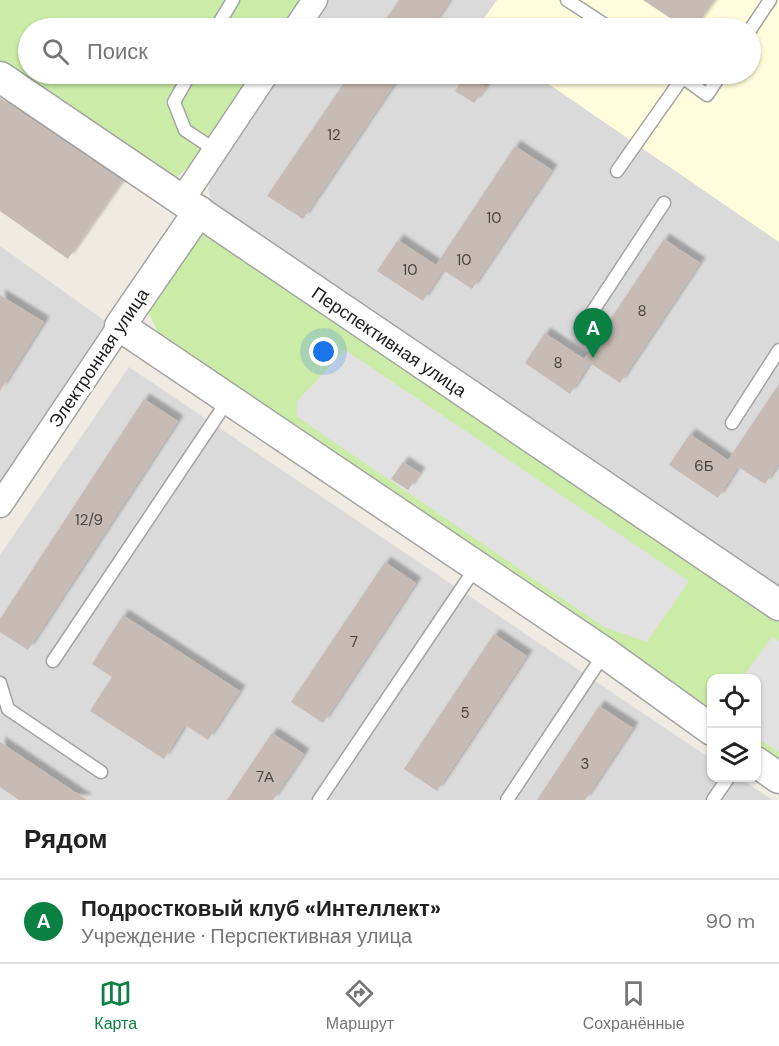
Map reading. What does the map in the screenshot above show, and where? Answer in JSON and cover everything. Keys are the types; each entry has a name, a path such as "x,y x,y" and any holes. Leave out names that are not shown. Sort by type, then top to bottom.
{"street":[{"path":"303,18 315,0"},
{"name":"Перспективная улица","path":"0,77 779,605"},
{"name":"Электронная улица","path":"0,505 120,326 191,205 215,150 259,84"},
{"path":"120,326 605,653 708,728"},
{"path":"761,765 779,778"}],"lane":[{"path":"222,18 233,0"},
{"path":"567,0 595,18"},
{"path":"758,18 770,0"},
{"path":"184,84 174,102 185,130 215,150"},
{"path":"617,171 674,84"},
{"path":"693,84 707,94 714,84"},
{"path":"587,320 664,202"},
{"path":"732,423 779,350"},
{"path":"53,661 228,399"},
{"path":"320,800 476,566"},
{"path":"507,800 605,653"},
{"path":"0,683 8,709 101,772"},
{"path":"713,800 725,782"}],"shaded area":[{"path":"328,0 779,0 779,590 211,202 208,189 212,175 272,84 761,84 761,18 316,18"},
{"path":"497,0 779,0 779,242 549,84 761,84 761,18 484,18"},
{"path":"0,246 108,323 0,494"},
{"path":"345,350 689,581 647,642 604,627 296,416 298,400"},
{"path":"129,367 707,756 707,782 745,782 773,800 0,800 0,555"},
{"path":"772,637 779,641 779,752 761,741 761,674 745,674"}],"green space":[{"path":"0,0 301,0 289,18 18,18 18,77 0,65"},
{"path":"29,84 244,84 189,166 175,179"},
{"path":"206,232 779,614 779,759 761,746 761,674 707,674 707,710 159,334 148,312 152,297 195,233"}],"building":[{"path":"399,0 450,0 438,18 387,18"},
{"path":"643,0 715,0 702,18 670,18"},
{"path":"343,84 394,84 303,219 267,196"},
{"path":"460,84 481,84 486,87 474,103 455,91"},
{"path":"0,98 122,181 68,259 0,211"},
{"path":"515,146 552,170 472,289 443,270 423,301 377,271 398,240 436,265"},
{"path":"664,239 700,263 620,383 584,359"},
{"path":"0,295 44,322 0,391"},
{"path":"545,333 590,363 570,394 525,363"},
{"path":"779,384 779,463 765,484 738,467 718,498 669,465 690,434 728,460"},
{"path":"144,399 178,421 28,650 0,632 0,619"},
{"path":"403,462 420,473 408,490 391,479"},
{"path":"385,562 416,583 323,723 291,702"},
{"path":"123,615 240,691 208,740 185,725 164,759 90,711 112,677 92,664"},
{"path":"494,634 527,656 437,791 404,769"},
{"path":"599,706 633,728 585,800 537,800"},
{"path":"272,733 304,754 273,800 227,800"},
{"path":"0,742 87,800 19,800 0,787"}],"place":[{"name":"Подростковый клуб «Интеллект»","path":"593,358"}]}
